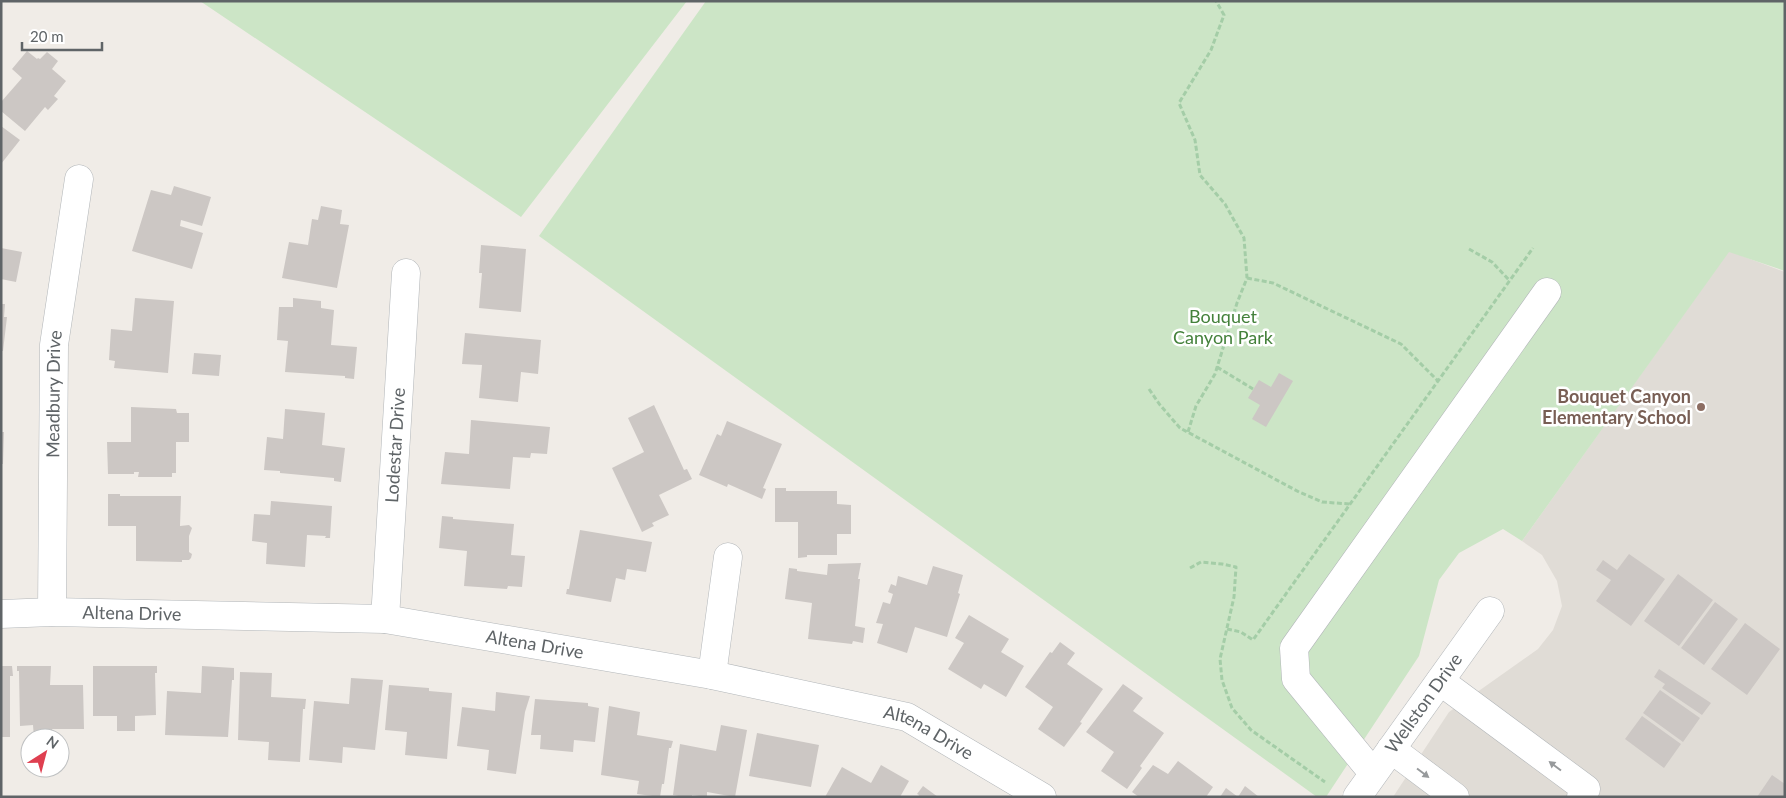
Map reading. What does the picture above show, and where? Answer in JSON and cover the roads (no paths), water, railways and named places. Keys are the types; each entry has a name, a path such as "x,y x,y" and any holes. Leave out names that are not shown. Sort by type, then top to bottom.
{"street":[{"name":"Meadbury Drive","path":"52,612 54,346 78,179"},
{"name":"Lodestar Drive","path":"384,619 406,273"},
{"path":"1373,773 1296,679 1294,648 1547,292"},
{"path":"712,675 728,557"},
{"name":"Wellston Drive","path":"1357,797 1490,611"},
{"name":"Altena Drive","path":"1,614 52,612 384,619 712,675 907,716 1042,797"},
{"path":"1440,681 1586,789 1580,797"},
{"path":"1391,748 1455,797"}],"place":[{"name":"Bouquet Canyon Elementary School","path":"1701,407"}],"park label":[{"name":"Bouquet Canyon Park","path":"1223,327"}]}
